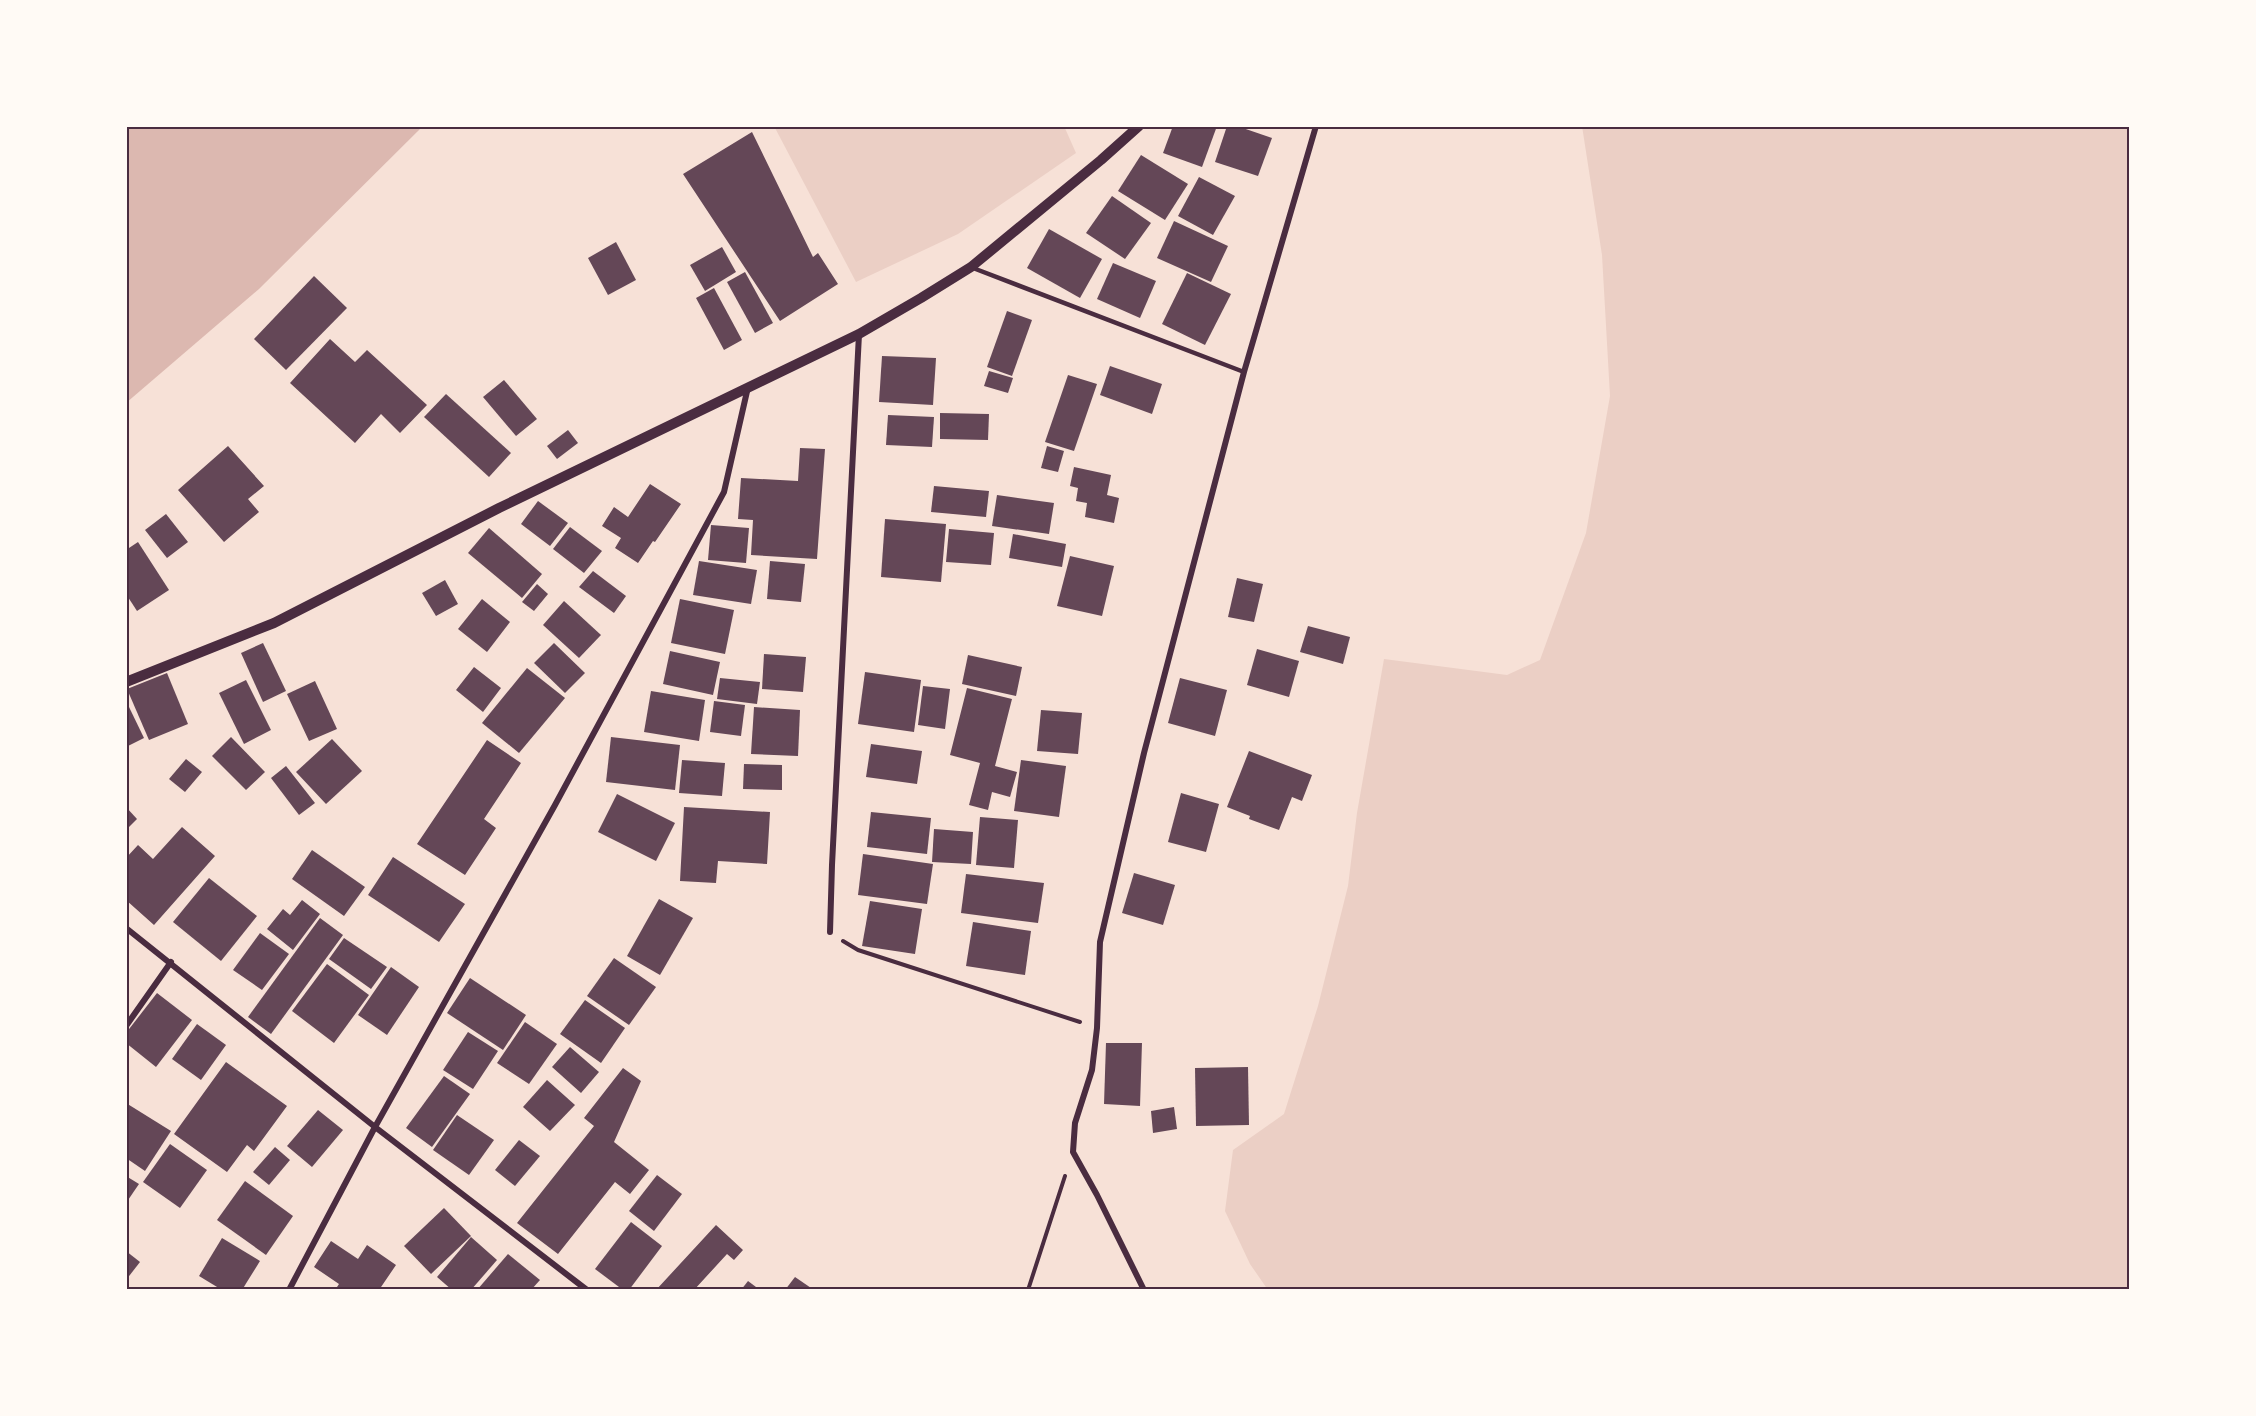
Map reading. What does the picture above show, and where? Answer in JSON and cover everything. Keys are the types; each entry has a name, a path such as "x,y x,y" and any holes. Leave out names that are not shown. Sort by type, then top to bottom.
{"street":[{"path":"126,682 274,623 499,508 859,334 970,267 1139,126"},
{"path":"1144,1290 1073,1152 1075,1124 1092,1070 1097,1028 1100,942 1144,753 1244,372 1316,126"},
{"path":"830,932 831,865 859,334"},
{"path":"289,1290 375,1127 555,806 724,492 748,387"},
{"path":"126,928 375,1127 587,1290"},
{"path":"126,1026 171,962"}],"lane":[{"path":"970,267 1244,372"}],"path":[{"path":"830,932 858,950 1097,1028"},
{"path":"1028,1290 1073,1152"}],"shaded area":[{"path":"126,126 423,126 259,289 126,403"},
{"path":"774,126 1064,126 1076,153 958,234 856,282"},
{"path":"1582,126 2130,126 2130,1290 1268,1290 1250,1264 1225,1211 1233,1150 1284,1114 1318,1006 1348,886 1357,813 1384,659 1507,675 1540,660 1586,533 1610,396 1602,255"}],"building":[{"path":"1173,126 1217,126 1202,167 1163,153"},
{"path":"1227,126 1237,126 1272,138 1258,176 1215,162"},
{"path":"752,132 813,257 818,253 838,284 780,321 683,174"},
{"path":"1141,155 1188,184 1165,220 1118,191"},
{"path":"1199,177 1235,196 1213,235 1178,216"},
{"path":"1112,196 1151,223 1125,259 1086,233"},
{"path":"1174,221 1228,246 1211,282 1157,258"},
{"path":"1049,229 1102,259 1080,298 1027,268"},
{"path":"616,242 636,280 608,295 588,258"},
{"path":"722,247 736,272 705,291 690,265"},
{"path":"1113,263 1156,281 1140,318 1097,299"},
{"path":"745,272 773,323 755,333 727,282"},
{"path":"1187,273 1231,294 1205,345 1162,324"},
{"path":"314,276 347,308 286,370 254,339"},
{"path":"714,288 742,340 724,350 696,298"},
{"path":"1007,311 1032,320 1012,376 987,367"},
{"path":"330,339 355,362 367,350 427,405 400,433 381,414 355,443 290,383"},
{"path":"882,356 936,358 933,405 879,402"},
{"path":"1110,366 1162,384 1152,414 1100,395"},
{"path":"989,371 1013,378 1008,393 984,386"},
{"path":"1068,375 1097,384 1074,451 1045,442"},
{"path":"504,380 537,419 516,436 483,397"},
{"path":"446,394 511,453 489,477 424,417"},
{"path":"940,413 989,414 988,440 940,439"},
{"path":"888,415 934,417 932,447 886,445"},
{"path":"568,430 578,443 557,459 547,446"},
{"path":"228,446 264,486 248,499 259,512 224,542 178,490"},
{"path":"1047,446 1064,451 1058,472 1041,468"},
{"path":"800,448 825,449 817,559 751,555 753,520 738,519 741,478 798,481"},
{"path":"1074,467 1111,475 1107,495 1119,498 1114,523 1085,517 1087,503 1076,501 1078,488 1070,486"},
{"path":"650,484 681,504 638,563 615,548 621,538 602,526 614,507 628,517"},
{"path":"934,486 989,491 986,517 931,512"},
{"path":"997,495 1054,503 1049,534 992,526"},
{"path":"538,501 568,523 550,546 521,524"},
{"path":"166,514 188,542 167,558 145,530"},
{"path":"885,519 946,524 941,582 881,577"},
{"path":"711,525 749,528 746,563 708,560"},
{"path":"570,527 602,551 584,573 553,549"},
{"path":"489,528 542,574 522,598 468,553"},
{"path":"949,529 994,533 991,565 946,562"},
{"path":"1013,534 1066,544 1062,567 1009,558"},
{"path":"138,542 169,590 137,611 126,594 126,550"},
{"path":"1070,556 1114,566 1102,616 1057,606"},
{"path":"699,561 757,570 751,604 693,595"},
{"path":"770,561 805,564 801,602 767,599"},
{"path":"593,571 626,596 614,613 579,587"},
{"path":"1237,578 1263,584 1254,622 1228,617"},
{"path":"445,580 458,604 436,616 422,593"},
{"path":"537,584 548,594 534,611 522,602"},
{"path":"482,599 510,622 487,652 458,629"},
{"path":"680,599 734,610 725,654 671,643"},
{"path":"564,601 601,635 579,658 543,625"},
{"path":"1308,626 1350,637 1343,664 1300,652"},
{"path":"263,643 286,691 263,702 241,653"},
{"path":"554,643 585,673 565,693 534,663"},
{"path":"1257,649 1299,661 1289,697 1247,685"},
{"path":"670,651 720,662 713,695 663,684"},
{"path":"764,654 806,657 803,692 762,689"},
{"path":"968,655 1022,667 1016,696 962,684"},
{"path":"474,667 501,688 483,712 456,690"},
{"path":"527,668 565,698 519,753 482,723"},
{"path":"865,672 921,680 914,732 858,724"},
{"path":"167,673 188,724 149,740 127,689"},
{"path":"720,678 760,682 757,704 717,699"},
{"path":"1180,678 1227,690 1215,736 1168,723"},
{"path":"246,680 271,730 244,744 219,693"},
{"path":"315,681 337,729 309,741 287,694"},
{"path":"923,686 950,689 945,729 918,725"},
{"path":"967,688 1012,699 995,766 1017,772 1010,797 992,792 988,810 969,805 980,763 950,755"},
{"path":"651,691 705,700 699,741 644,732"},
{"path":"714,701 745,705 741,736 710,732"},
{"path":"129,707 144,738 126,747 126,708"},
{"path":"754,707 800,710 798,756 751,754"},
{"path":"1041,710 1082,713 1078,754 1037,751"},
{"path":"231,737 265,772 246,790 212,756"},
{"path":"611,737 680,745 675,790 606,782"},
{"path":"332,739 362,771 326,804 296,772"},
{"path":"487,740 521,763 484,819 496,828 465,875 417,844"},
{"path":"871,744 922,751 917,784 866,777"},
{"path":"1249,751 1312,775 1302,801 1292,797 1279,830 1249,819 1250,816 1227,807"},
{"path":"186,759 202,772 185,792 169,779"},
{"path":"682,760 725,763 722,796 679,793"},
{"path":"1021,760 1066,766 1059,817 1014,811"},
{"path":"744,764 782,765 782,790 743,789"},
{"path":"286,766 315,803 299,815 271,778"},
{"path":"1181,793 1219,804 1206,852 1168,842"},
{"path":"617,794 675,823 656,861 598,832"},
{"path":"126,807 137,819 126,830"},
{"path":"684,807 770,812 767,864 718,861 716,883 680,881"},
{"path":"871,812 931,818 927,854 867,847"},
{"path":"980,817 1018,820 1014,868 976,865"},
{"path":"182,827 215,856 154,925 126,900 126,858 138,845 153,859"},
{"path":"934,829 973,832 971,864 932,862"},
{"path":"312,850 365,887 344,916 292,879"},
{"path":"863,854 933,864 927,904 858,895"},
{"path":"393,857 465,904 439,942 368,895"},
{"path":"1134,873 1175,885 1163,925 1122,913"},
{"path":"966,874 1044,883 1038,923 961,913"},
{"path":"209,878 257,916 221,961 173,922"},
{"path":"659,899 693,918 660,975 627,956"},
{"path":"302,900 320,914 293,950 267,929 283,909 290,915"},
{"path":"870,901 922,909 915,954 862,946"},
{"path":"320,918 343,935 271,1034 248,1017"},
{"path":"973,922 1031,931 1025,975 966,966"},
{"path":"260,933 289,954 262,990 233,970"},
{"path":"344,938 387,967 371,989 329,959"},
{"path":"614,958 656,987 629,1025 587,996"},
{"path":"327,964 369,995 334,1043 292,1011"},
{"path":"391,967 419,987 387,1035 358,1015"},
{"path":"470,978 526,1015 503,1050 447,1013"},
{"path":"157,993 192,1020 156,1067 126,1043 126,1033"},
{"path":"585,1000 625,1028 601,1063 560,1034"},
{"path":"525,1022 557,1044 529,1084 497,1063"},
{"path":"197,1024 226,1045 201,1080 172,1059"},
{"path":"468,1032 498,1051 473,1089 443,1070"},
{"path":"1106,1043 1142,1043 1140,1106 1104,1104"},
{"path":"570,1047 599,1072 581,1093 552,1067"},
{"path":"226,1062 287,1106 254,1151 247,1145 227,1172 174,1134"},
{"path":"1248,1067 1249,1125 1196,1126 1195,1068"},
{"path":"623,1068 641,1081 614,1142 649,1170 630,1194 615,1182 558,1254 517,1223 594,1126 584,1118"},
{"path":"444,1076 470,1094 432,1147 406,1128"},
{"path":"547,1080 575,1105 550,1131 523,1107"},
{"path":"126,1103 171,1131 145,1171 126,1158"},
{"path":"1174,1107 1177,1129 1153,1133 1151,1111"},
{"path":"318,1110 343,1130 312,1167 287,1146"},
{"path":"457,1115 494,1140 469,1175 433,1150"},
{"path":"519,1140 540,1156 515,1186 495,1170"},
{"path":"170,1144 207,1170 180,1208 143,1182"},
{"path":"275,1147 290,1160 269,1185 253,1172"},
{"path":"657,1175 682,1194 654,1231 629,1211"},
{"path":"126,1176 139,1184 126,1203"},
{"path":"245,1181 293,1216 266,1255 217,1220"},
{"path":"444,1208 471,1236 431,1274 404,1246"},
{"path":"631,1222 662,1246 629,1290 623,1290 595,1269"},
{"path":"716,1225 743,1250 734,1260 727,1254 694,1290 656,1290"},
{"path":"471,1237 497,1260 471,1290 452,1290 437,1277"},
{"path":"222,1238 260,1261 242,1290 222,1290 199,1276"},
{"path":"331,1241 358,1259 367,1245 396,1265 379,1290 335,1290 339,1284 314,1267"},
{"path":"126,1251 140,1262 126,1280"},
{"path":"508,1254 540,1280 531,1290 477,1290"},
{"path":"795,1277 814,1290 785,1290"},
{"path":"748,1281 760,1290 741,1290"}]}
